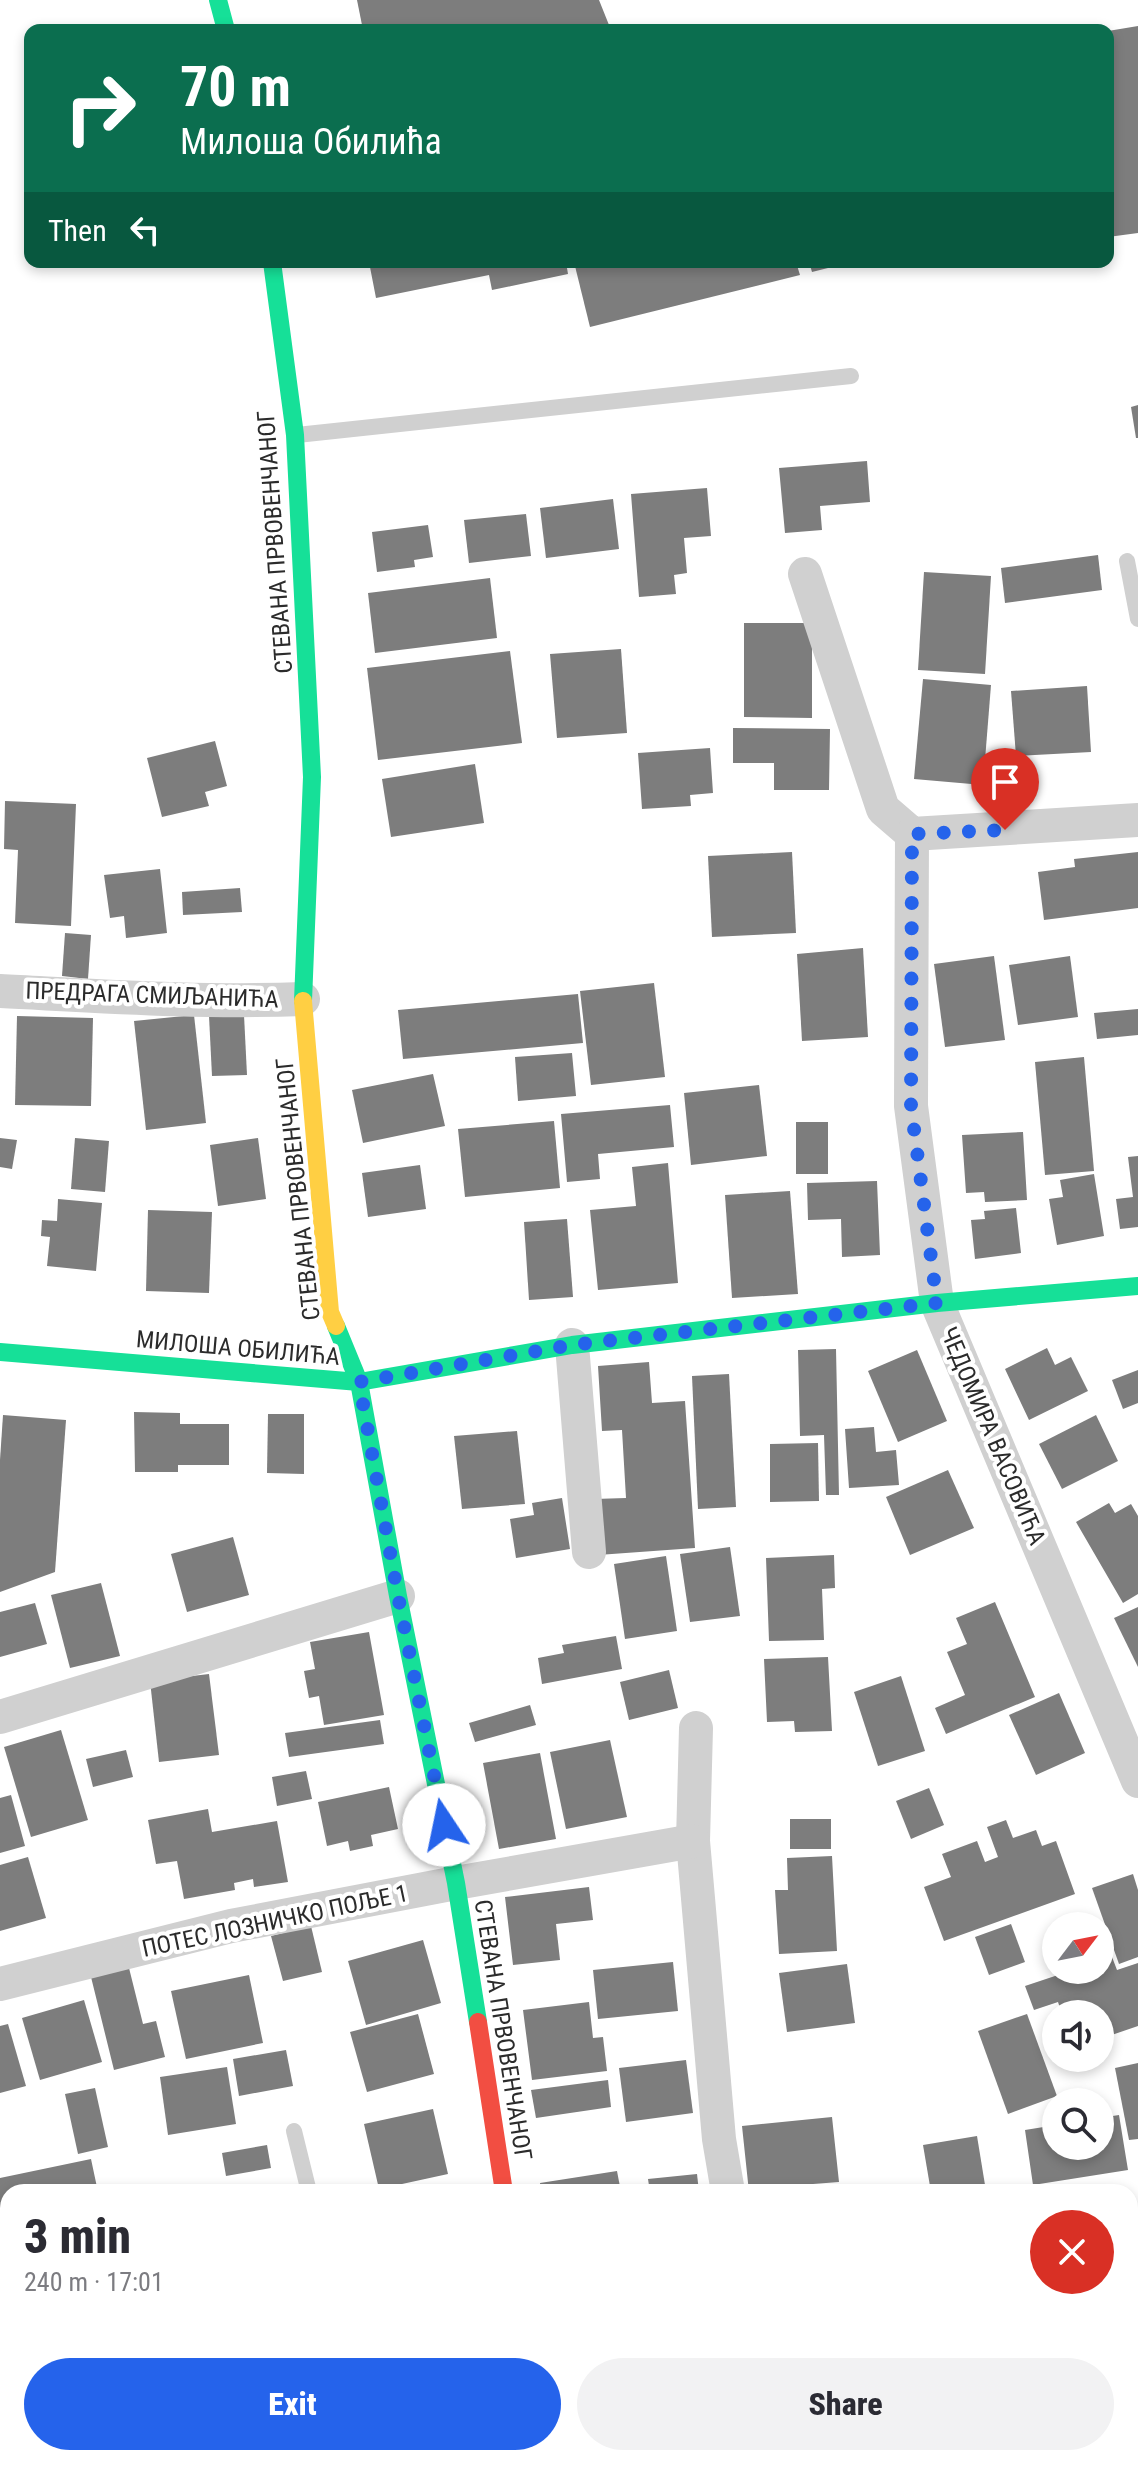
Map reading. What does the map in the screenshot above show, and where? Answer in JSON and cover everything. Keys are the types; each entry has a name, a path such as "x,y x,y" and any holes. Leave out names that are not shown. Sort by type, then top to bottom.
{"street":[{"path":"218,0 224,24"},
{"name":"СТЕВАНА ПРВОВЕНЧАНОГ","path":"273,268 295,435 312,777 303,999 330,1312 359,1382 456,1883 503,2184"},
{"path":"805,574 883,809 912,834 1138,820"},
{"name":"ЧЕДОМИРА ВАСОВИЋА","path":"912,834 911,1106 937,1303 1138,1781"},
{"name":"ПРЕДРАГА СМИЉАНИЋА","path":"0,991 151,999 303,999"},
{"name":"МИЛОША ОБИЛИЋА","path":"0,1352 359,1382 572,1345 937,1303 1138,1286"},
{"path":"572,1345 589,1552"},
{"path":"0,1717 398,1596"},
{"path":"696,1728 693,1841 719,2139 727,2184"},
{"name":"ПОТЕС ЛОЗНИЧКО ПОЉЕ 1","path":"0,1984 231,1926 693,1841"}],"lane":[{"path":"295,435 851,376"},
{"path":"1127,561 1138,619"},
{"path":"294,2131 307,2184"}],"building":[{"path":"357,0 599,0 609,24 362,24"},
{"path":"1138,26 1138,233 1114,236 1114,30"},
{"path":"370,268 567,268 568,274 492,290 489,275 376,298"},
{"path":"575,268 798,268 800,275 590,327"},
{"path":"1138,405 1138,438 1136,438 1131,407"},
{"path":"867,461 870,502 820,506 822,530 785,533 779,468"},
{"path":"707,488 711,536 684,538 687,573 674,575 676,594 639,597 631,494"},
{"path":"613,499 619,549 546,558 540,508"},
{"path":"526,514 531,556 469,563 464,520"},
{"path":"428,525 433,557 414,560 415,567 377,572 372,532"},
{"path":"1098,555 1102,590 1005,603 1001,568"},
{"path":"924,572 991,576 985,674 918,670"},
{"path":"490,578 497,638 375,653 368,593"},
{"path":"744,623 812,623 812,718 744,717"},
{"path":"621,649 627,733 557,738 550,654"},
{"path":"510,651 522,743 378,760 367,668"},
{"path":"923,679 991,685 983,785 914,779"},
{"path":"1087,686 1091,752 1016,756 1011,691"},
{"path":"733,728 830,729 829,790 774,790 774,763 733,763"},
{"path":"215,741 227,786 205,792 209,806 162,817 147,758"},
{"path":"710,748 713,793 690,795 691,806 642,809 638,753"},
{"path":"475,764 484,823 391,837 382,779"},
{"path":"5,801 76,804 71,926 15,923 18,850 4,849"},
{"path":"792,852 796,933 712,937 708,856"},
{"path":"1138,852 1138,908 1044,920 1038,872 1075,867 1074,859"},
{"path":"160,869 167,933 126,938 124,916 110,918 104,875"},
{"path":"240,888 242,912 183,915 182,892"},
{"path":"65,933 91,935 88,979 62,976"},
{"path":"863,948 868,1037 802,1041 797,954"},
{"path":"994,956 1005,1040 945,1047 934,964"},
{"path":"1070,956 1078,1017 1018,1025 1009,965"},
{"path":"654,983 665,1077 591,1085 580,991"},
{"path":"578,994 583,1043 403,1059 398,1010"},
{"path":"1138,1009 1138,1035 1097,1039 1094,1013"},
{"path":"194,1015 206,1123 146,1130 134,1021"},
{"path":"244,1015 247,1075 212,1076 209,1016"},
{"path":"17,1016 93,1018 91,1106 15,1105"},
{"path":"572,1053 576,1096 518,1101 515,1057"},
{"path":"1084,1057 1094,1171 1045,1175 1035,1062"},
{"path":"433,1074 445,1126 363,1143 352,1090"},
{"path":"759,1085 767,1156 691,1165 684,1093"},
{"path":"670,1105 674,1147 598,1154 600,1179 567,1182 561,1114"},
{"path":"554,1121 560,1188 465,1197 458,1129"},
{"path":"796,1122 828,1122 828,1174 796,1174"},
{"path":"1023,1132 1027,1200 985,1202 984,1192 966,1193 962,1135"},
{"path":"0,1138 17,1140 12,1169 0,1167"},
{"path":"75,1138 109,1141 105,1192 71,1189"},
{"path":"258,1138 266,1199 218,1206 210,1145"},
{"path":"1138,1156 1138,1227 1120,1229 1116,1199 1133,1197 1128,1157"},
{"path":"668,1163 678,1283 598,1290 590,1210 636,1206 632,1167"},
{"path":"420,1165 426,1209 368,1217 362,1173"},
{"path":"1094,1174 1104,1236 1057,1245 1049,1199 1063,1197 1060,1180"},
{"path":"877,1181 880,1255 842,1257 841,1219 808,1220 807,1183"},
{"path":"790,1191 798,1294 732,1298 725,1195"},
{"path":"58,1199 102,1203 96,1271 47,1266 50,1237 41,1236 42,1220 57,1221"},
{"path":"1016,1208 1021,1253 975,1259 971,1220 985,1219 984,1211"},
{"path":"148,1210 212,1212 209,1293 146,1291"},
{"path":"567,1219 573,1297 529,1300 524,1222"},
{"path":"1047,1348 1055,1365 1071,1357 1088,1391 1029,1420 1005,1369"},
{"path":"836,1349 839,1495 826,1495 824,1435 800,1436 798,1350"},
{"path":"917,1350 947,1421 898,1442 868,1371"},
{"path":"649,1362 652,1403 685,1401 695,1548 598,1555 594,1499 626,1498 622,1430 602,1431 598,1366"},
{"path":"1138,1370 1138,1403 1123,1409 1112,1380"},
{"path":"729,1374 736,1507 698,1509 692,1376"},
{"path":"134,1412 180,1413 180,1424 229,1424 229,1465 178,1465 178,1472 135,1472"},
{"path":"268,1414 304,1414 304,1474 267,1473"},
{"path":"3,1415 66,1420 55,1572 0,1592 0,1460"},
{"path":"1096,1415 1118,1461 1062,1489 1039,1444"},
{"path":"874,1427 876,1452 896,1450 899,1485 849,1488 845,1429"},
{"path":"517,1431 525,1504 462,1509 454,1436"},
{"path":"818,1443 819,1501 770,1502 770,1444"},
{"path":"948,1470 974,1528 910,1555 886,1497"},
{"path":"562,1498 570,1549 516,1558 510,1519 534,1515 532,1503"},
{"path":"1109,1503 1115,1513 1131,1504 1138,1516 1138,1594 1123,1603 1076,1522"},
{"path":"233,1537 249,1595 187,1612 171,1554"},
{"path":"730,1547 740,1616 690,1622 680,1554"},
{"path":"834,1555 835,1588 822,1589 824,1640 769,1641 766,1558"},
{"path":"666,1556 677,1631 625,1639 614,1564"},
{"path":"101,1583 120,1656 70,1668 51,1595"},
{"path":"995,1602 1035,1697 946,1734 935,1708 965,1695 947,1652 967,1644 956,1618"},
{"path":"35,1603 47,1644 0,1657 0,1612"},
{"path":"1138,1607 1138,1667 1114,1618"},
{"path":"369,1632 384,1715 324,1725 319,1696 309,1698 304,1671 315,1669 310,1642"},
{"path":"616,1636 622,1669 542,1684 538,1658 564,1653 562,1645"},
{"path":"828,1657 832,1731 795,1732 794,1721 767,1722 764,1659"},
{"path":"669,1670 678,1708 629,1720 620,1682"},
{"path":"209,1674 219,1755 159,1762 150,1681"},
{"path":"901,1676 925,1751 878,1766 854,1692"},
{"path":"1059,1693 1085,1753 1036,1775 1009,1715"},
{"path":"530,1705 536,1725 475,1742 469,1723"},
{"path":"380,1720 384,1744 289,1757 285,1733"},
{"path":"61,1730 88,1820 31,1837 4,1747"},
{"path":"610,1740 627,1817 566,1829 550,1752"},
{"path":"126,1750 133,1777 93,1787 86,1759"},
{"path":"540,1753 556,1839 499,1849 483,1763"},
{"path":"306,1771 312,1799 277,1806 272,1777"},
{"path":"389,1787 398,1829 371,1835 373,1846 350,1851 348,1841 327,1846 318,1802"},
{"path":"929,1788 944,1825 911,1839 896,1801"},
{"path":"11,1795 25,1846 0,1853 0,1798"},
{"path":"208,1809 212,1832 277,1821 288,1882 254,1887 253,1879 234,1883 235,1890 184,1899 177,1861 156,1864 148,1820"},
{"path":"790,1819 831,1819 831,1849 790,1849"},
{"path":"1006,1820 1013,1838 1036,1830 1042,1846 1056,1841 1075,1894 944,1941 924,1887 951,1877 942,1854 977,1841 985,1862 998,1857 987,1827"},
{"path":"832,1856 837,1951 779,1954 775,1890 788,1890 787,1858"},
{"path":"28,1857 46,1918 0,1931 0,1865"},
{"path":"1133,1874 1138,1890 1138,1957 1119,1964 1114,1950 1114,1912 1101,1912 1092,1888"},
{"path":"589,1887 593,1920 556,1924 560,1960 513,1965 505,1897"},
{"path":"1011,1924 1025,1962 989,1975 975,1937"},
{"path":"311,1926 322,1972 283,1981 271,1936"},
{"path":"423,1940 441,2003 366,2025 348,1961"},
{"path":"673,1962 678,2011 598,2019 593,1970"},
{"path":"1114,1962 1117,1970 1138,1963 1138,2026 1114,2034 1114,2000 1042,2000 1042,2007 1034,2010 1025,1986 1042,1980 1042,1984 1114,1984"},
{"path":"847,1964 855,2023 787,2032 779,1973"},
{"path":"129,1968 143,2024 156,2021 165,2057 114,2070 91,1977"},
{"path":"249,1975 263,2043 186,2059 171,1991"},
{"path":"84,2000 102,2062 40,2080 22,2018"},
{"path":"589,2002 593,2038 603,2037 607,2071 532,2080 523,2010"},
{"path":"418,2014 434,2074 367,2092 350,2032"},
{"path":"1027,2014 1042,2055 1042,2072 1048,2072 1054,2088 1042,2088 1042,2102 1008,2114 978,2031"},
{"path":"8,2024 26,2086 0,2093 0,2026"},
{"path":"286,2050 293,2086 239,2096 233,2059"},
{"path":"686,2060 693,2113 626,2122 619,2068"},
{"path":"1138,2063 1138,2139 1129,2140 1115,2068"},
{"path":"227,2067 236,2124 168,2135 160,2077"},
{"path":"608,2080 611,2107 536,2118 531,2090"},
{"path":"95,2088 108,2147 78,2154 65,2094"},
{"path":"433,2109 448,2174 402,2184 378,2184 364,2124"},
{"path":"1119,2115 1128,2170 1033,2184 1025,2130 1042,2127 1042,2160 1114,2160 1114,2116"},
{"path":"832,2117 839,2182 748,2184 742,2126"},
{"path":"977,2136 985,2184 930,2184 923,2145"},
{"path":"267,2145 271,2168 226,2176 222,2153"},
{"path":"91,2159 96,2184 0,2184 0,2178"},
{"path":"617,2171 619,2184 540,2184"},
{"path":"697,2174 698,2184 649,2184 648,2179"}],"traffic: fast":[{"path":"218,0 224,24"},
{"path":"273,268 295,435 312,777 303,1001"},
{"path":"0,1352 359,1382 572,1345 937,1303 1138,1286"},
{"path":"336,1326 359,1382 456,1883 478,2022"}],"traffic: slow":[{"path":"303,1001 330,1312 336,1326"}],"traffic: jam":[{"path":"478,2022 503,2184"}],"route":[{"path":"444,1825 359,1382 572,1345 937,1303 911,1106 912,834 1005,830"}]}
